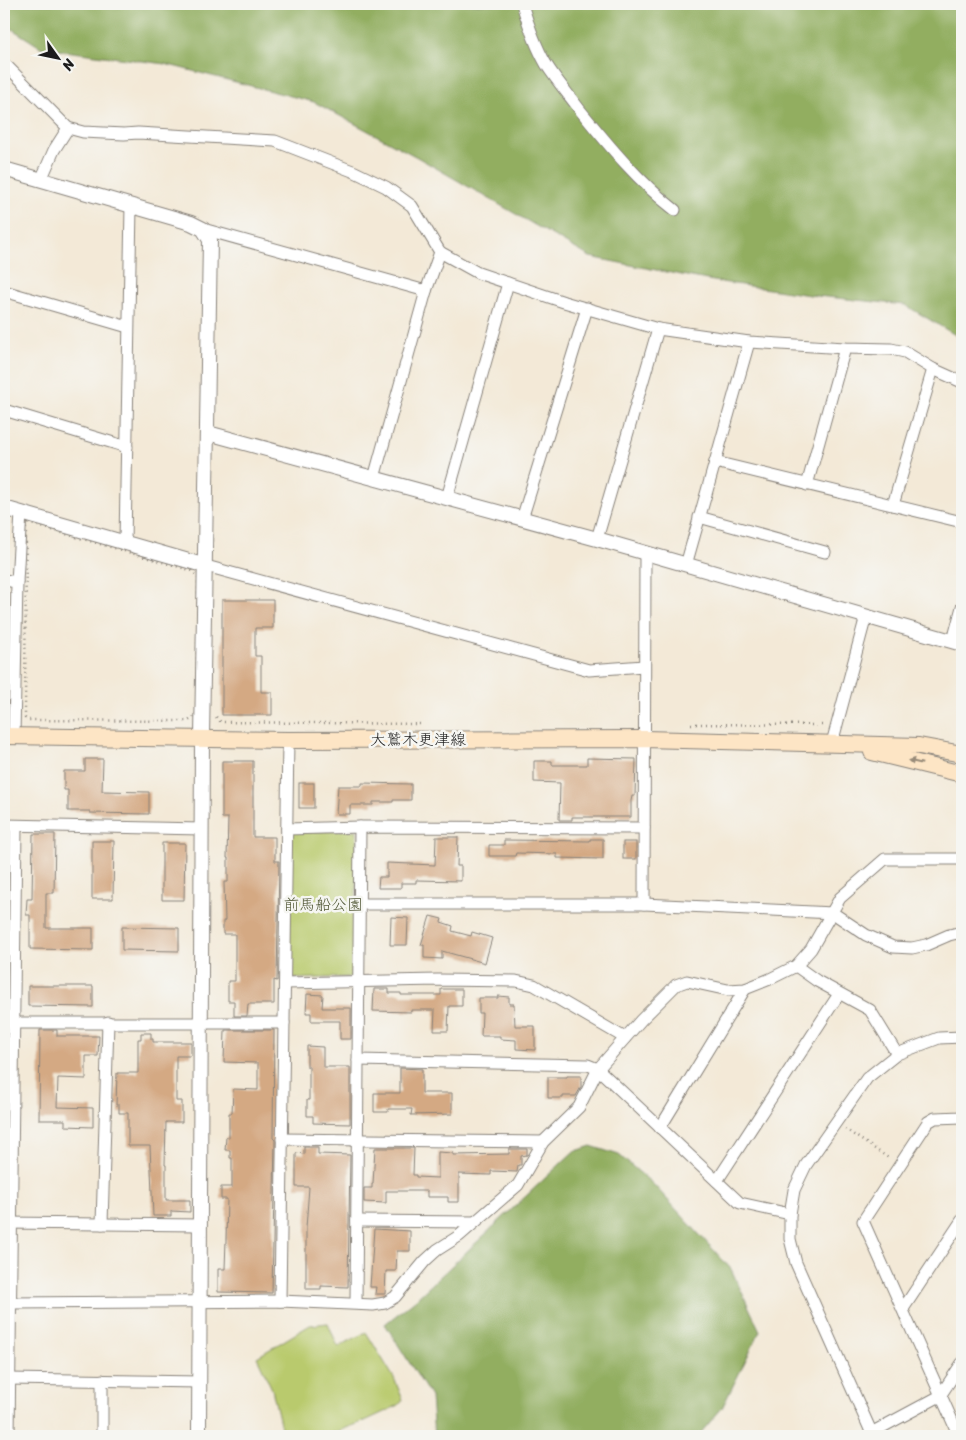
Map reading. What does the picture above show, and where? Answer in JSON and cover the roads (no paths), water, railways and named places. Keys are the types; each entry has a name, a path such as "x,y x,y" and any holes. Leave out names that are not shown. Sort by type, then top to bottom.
{"main road":[{"name":"大鷲木更津線","path":"9,736 288,740 644,739 832,743"},
{"path":"832,743 919,746 962,754"},
{"path":"832,743 962,774"}],"street":[{"path":"522,4 528,25 546,64 561,85 599,134 645,185 675,210"},
{"path":"4,65 68,128 84,132 138,133 275,141 354,172 386,186 412,206 440,252 478,273 508,283 658,329 749,342 891,349 905,352 933,370 962,382"},
{"path":"41,180 54,150 68,128"},
{"path":"4,169 191,223 203,229 426,291"},
{"path":"125,542 131,206"},
{"path":"199,1436 202,738 210,240 203,229"},
{"path":"374,478 426,291 440,252"},
{"path":"447,498 508,283"},
{"path":"4,291 128,328"},
{"path":"522,518 587,308"},
{"path":"597,539 658,329"},
{"path":"686,564 749,342"},
{"path":"807,484 844,348"},
{"path":"894,505 933,370"},
{"path":"4,410 127,447"},
{"path":"208,433 522,518 958,642 962,607"},
{"path":"715,462 962,522"},
{"path":"4,508 206,566 589,670 644,666"},
{"path":"9,736 10,648 17,582 21,513"},
{"path":"699,517 825,552"},
{"path":"644,904 645,553"},
{"path":"4,580 17,582"},
{"path":"832,743 866,616"},
{"path":"280,1301 288,740"},
{"path":"9,1436 11,1303 7,1223 10,826 202,828"},
{"path":"287,829 360,826 644,828"},
{"path":"356,1303 360,826"},
{"path":"11,1303 280,1301 385,1303 395,1297 425,1261 437,1250 459,1236 518,1185 543,1142 579,1107 598,1070 625,1038 676,985 687,981 728,990 745,989 796,966 811,949 840,898 885,860 962,859"},
{"path":"359,904 644,904 833,913 866,935 893,947 912,948 962,932"},
{"path":"796,966 839,994 870,1010 897,1054"},
{"path":"284,983 359,981 516,982 534,985 625,1038"},
{"path":"660,1128 745,989"},
{"path":"717,1181 839,994"},
{"path":"102,1224 108,1022"},
{"path":"9,1023 284,1023"},
{"path":"962,1037 939,1038 897,1054 867,1078 806,1165 794,1190 790,1214 790,1239 796,1263 872,1435 940,1396 962,1363"},
{"path":"358,1060 588,1065 598,1070 740,1203 790,1214"},
{"path":"959,1436 863,1221 928,1122 935,1118 962,1117"},
{"path":"282,1139 543,1142"},
{"path":"903,1309 962,1220"},
{"path":"357,1221 475,1222"},
{"path":"7,1223 200,1225"},
{"path":"9,1379 200,1382"},
{"path":"102,1380 102,1436"}],"park label":[{"name":"前馬船公園","path":"323,904"}]}
